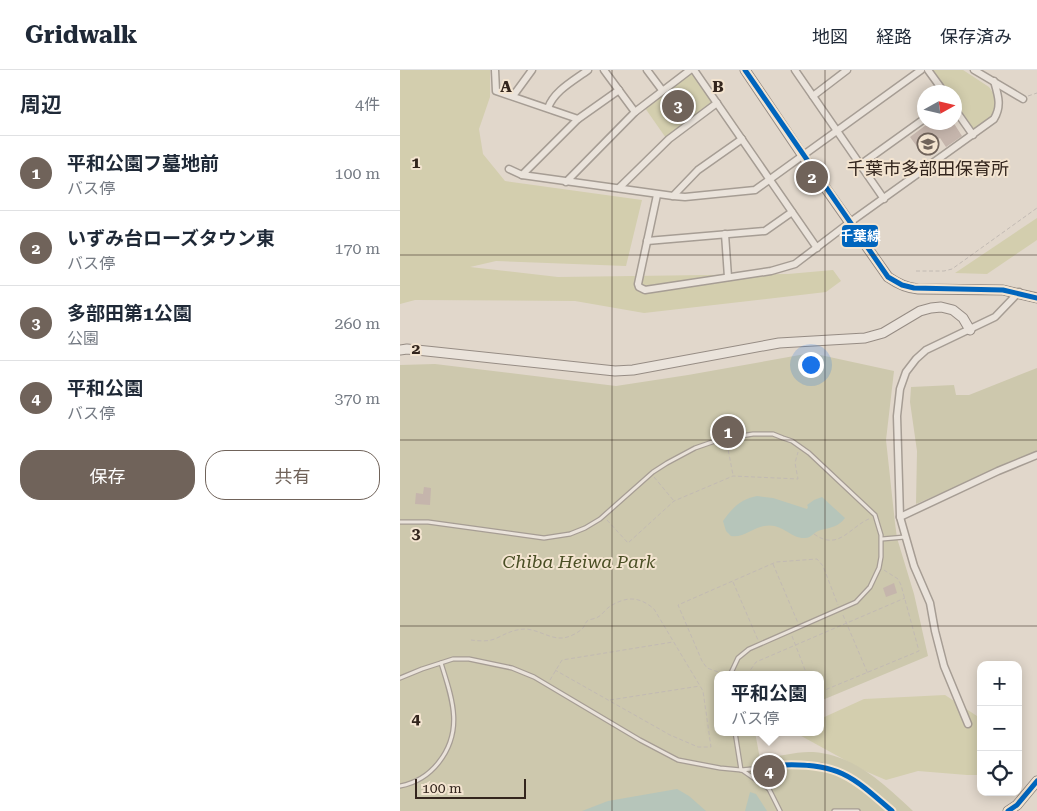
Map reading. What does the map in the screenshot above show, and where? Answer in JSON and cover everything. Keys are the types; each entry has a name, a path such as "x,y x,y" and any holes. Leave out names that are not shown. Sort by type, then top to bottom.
{"street":[{"path":"495,70 496,91 578,120"},
{"path":"513,96 532,70"},
{"path":"548,108 556,94 588,70"},
{"path":"604,70 635,112"},
{"path":"648,70 662,90"},
{"path":"566,182 635,112 662,90 692,70 817,248"},
{"path":"745,70 888,277 907,288 1003,290 1037,298"},
{"path":"795,70 884,199"},
{"path":"813,96 847,70"},
{"path":"509,169 522,175 673,196 686,197 755,190 921,70"},
{"path":"928,70 939,85"},
{"path":"974,70 1024,99"},
{"path":"657,194 638,284 642,289 772,271 796,264 849,223 994,119 998,113 999,99 994,81"},
{"path":"522,175 578,120 619,90"},
{"path":"619,188 668,139 717,103"},
{"path":"962,119 974,135"},
{"path":"860,165 917,124"},
{"path":"673,196 698,170 742,140"},
{"path":"647,241 765,231 792,212"},
{"path":"724,234 728,277"},
{"path":"968,724 944,666 934,631 930,603 914,566 900,517 897,416 900,389 906,372 926,350 995,317 1018,292"},
{"path":"400,350 407,349 615,371 633,370 779,343 865,338 884,333 920,311 931,308 941,307 953,310 963,318 970,330"},
{"path":"900,517 998,470 1037,455"},
{"path":"1008,811 1017,804 1037,781"}],"lane":[{"path":"400,522 428,522 544,538 570,534 585,528 603,516 651,474 684,453 718,440 763,434 773,434 792,441 801,447 875,515 882,539 879,568 864,596 856,602 759,644 743,654 731,671"},
{"path":"718,440 722,436 733,435 738,437"},
{"path":"882,539 905,537"},
{"path":"400,678 453,659 469,659 512,668 547,685 640,740 678,760 741,770 783,765 809,764 821,766 842,773 866,788 892,811"},
{"path":"400,786 422,778 432,771 448,749 451,740 454,725 454,709 441,663"},
{"path":"736,736 741,770 769,789 780,811"},
{"path":"769,789 783,765"},
{"path":"834,811 858,811"}],"path":[{"path":"1024,99 1037,93"},
{"path":"916,272 952,269 1037,208"},
{"path":"726,439 733,476"},
{"path":"603,516 628,543 674,501 733,476 798,479 795,463 801,447"},
{"path":"651,474 674,501"},
{"path":"814,534 825,540 842,538 875,515"},
{"path":"714,671 707,668 702,661 678,605 782,561 817,559 823,566 868,674"},
{"path":"773,564 800,627"},
{"path":"824,690 919,651 906,598 898,579 879,568"},
{"path":"733,581 759,644"},
{"path":"750,671 756,662 906,598"},
{"path":"471,640 490,640 513,630 526,629 546,636 564,638 576,634 587,621 597,618 609,608 627,599 645,601 654,610 703,691 711,747 698,747 670,736 555,670"},
{"path":"789,631 806,671"},
{"path":"547,685 562,660 674,642"},
{"path":"609,700 700,686"}],"shaded area":[{"path":"400,70 490,70 490,97 479,129 483,154 505,181 642,200 626,266 496,261 470,267 558,277 788,274 833,270 841,281 826,292 644,313 575,301 415,300 400,304"},
{"path":"932,70 963,70 989,87 996,97 993,114 976,128 973,128 962,112 962,85 943,85"},
{"path":"691,74 695,75 712,104 666,138 645,108"},
{"path":"1037,218 1037,240 987,274 955,273"},
{"path":"757,496 773,498 807,509 807,505 822,497 845,518 837,525 819,531 807,538 800,538 781,528 770,525 760,527 740,536 731,536 726,531 723,521 737,505 746,499"},
{"path":"945,695 977,716 977,775 918,771 886,780 865,771 801,736 824,736 824,717 864,699"},
{"path":"677,789 689,796 706,811 582,811 608,801"},
{"path":"750,792 756,794 767,811 745,811"}],"green space":[{"name":"Chiba Heiwa Park","path":"811,353 894,371 886,440 895,523 897,538 914,594 928,656 824,699 824,671 714,671 714,736 756,736 760,759 793,753 813,752 828,754 842,759 868,772 913,811 400,811 400,365 435,364 616,386"},
{"path":"1037,368 1037,452 916,504 917,451 910,402 911,387 954,385 956,395 969,395"}],"building":[{"path":"919,130 958,130 962,136 946,147 940,138 921,152 910,137"},
{"path":"424,487 431,488 430,505 415,504 416,493 423,494"},
{"path":"894,583 897,593 886,597 883,588"}],"transit line":[{"name":"千葉線","path":"745,70 888,277 902,285 914,288 1003,290 1037,298"},
{"name":"千葉線","path":"783,765 818,766 843,774 866,789 892,811"},
{"name":"千葉線","path":"1008,811 1017,805 1037,781"}],"place":[{"name":"多部田第1公園","path":"678,106"},
{"name":"千葉市多部田保育所","path":"928,144"},
{"name":"いずみ台ローズタウン東","path":"812,177"},
{"name":"平和公園フ墓地前","path":"728,432"},
{"name":"平和公園","path":"769,771"}]}
